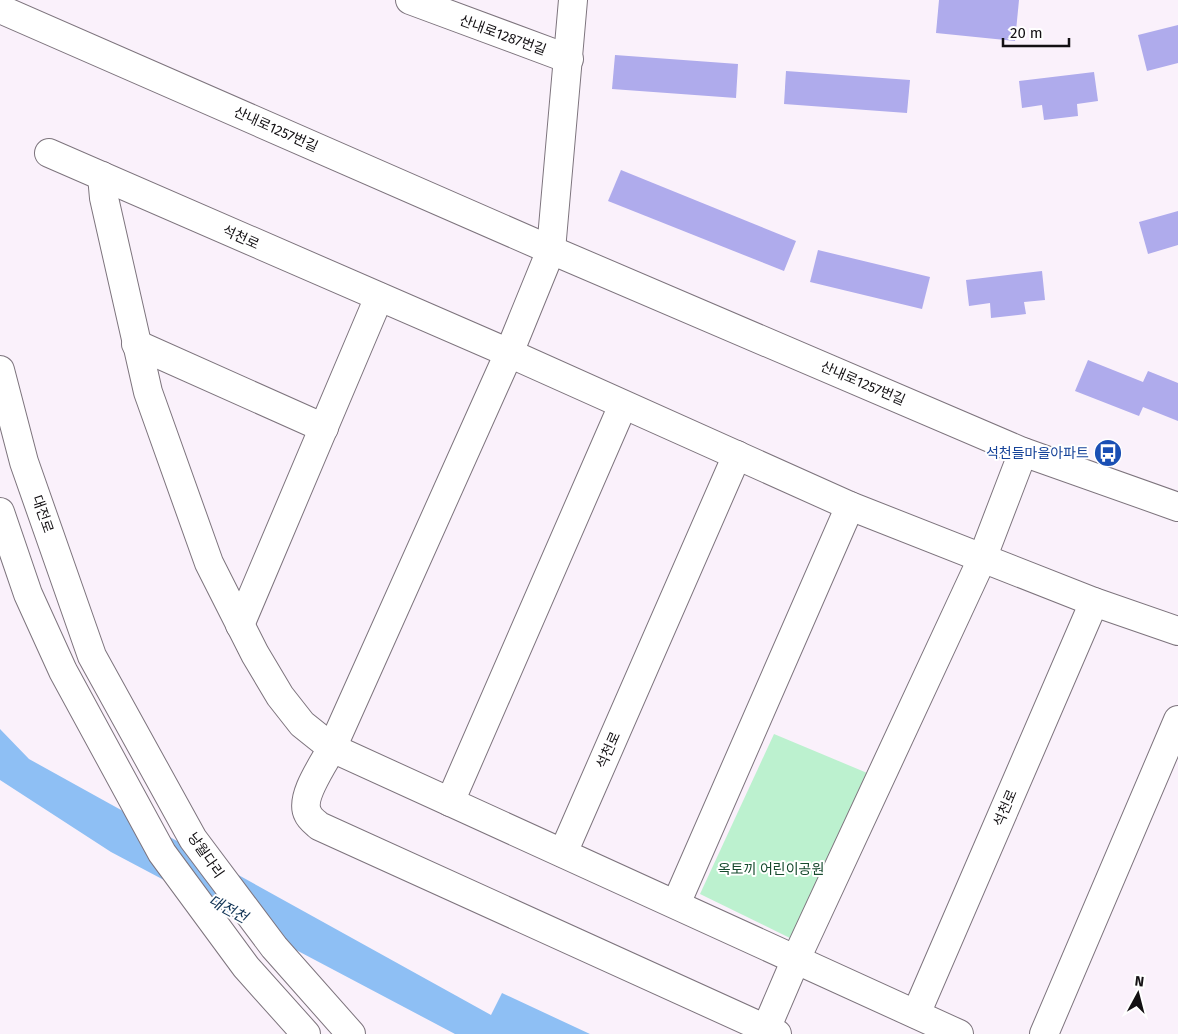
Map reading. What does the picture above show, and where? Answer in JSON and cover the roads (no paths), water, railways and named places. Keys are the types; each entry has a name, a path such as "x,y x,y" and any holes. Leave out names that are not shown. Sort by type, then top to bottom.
{"street":[{"name":"산내로1287번길","path":"410,0 569,59"},
{"path":"573,0 551,250 509,354 332,748 311,787 305,803 308,815 319,826 772,1031 796,959 982,559 1023,452"},
{"name":"산내로1257번길","path":"0,9 551,250 1023,452 1178,507"},
{"name":"석천로","path":"49,153 509,354 850,506 982,559"},
{"path":"102,176 104,198 148,392 209,563 255,654 280,696 302,724 332,748 959,1034"},
{"path":"240,624 379,297"},
{"path":"136,344 324,428"},
{"name":"대전로","path":"0,370 24,462 92,656"},
{"path":"450,802 623,405"},
{"name":"석천로","path":"564,853 737,455"},
{"path":"676,904 850,506"},
{"path":"0,512 28,594 63,671 162,853 246,967 306,1034"},
{"path":"982,559 1094,602 1178,631"},
{"name":"석천로","path":"916,1014 1094,602"},
{"name":"낭월다리","path":"92,656 193,839 274,947 351,1034"},
{"path":"1044,1034 1178,720"}],"water":[{"name":"대전천","path":"0,729 29,759 491,1015 502,993 590,1034 455,1034 111,852 0,780"}],"place":[{"name":"석천들마을아파트","path":"1108,453"}],"park label":[{"name":"옥토끼 어린이공원","path":"771,869"}]}
